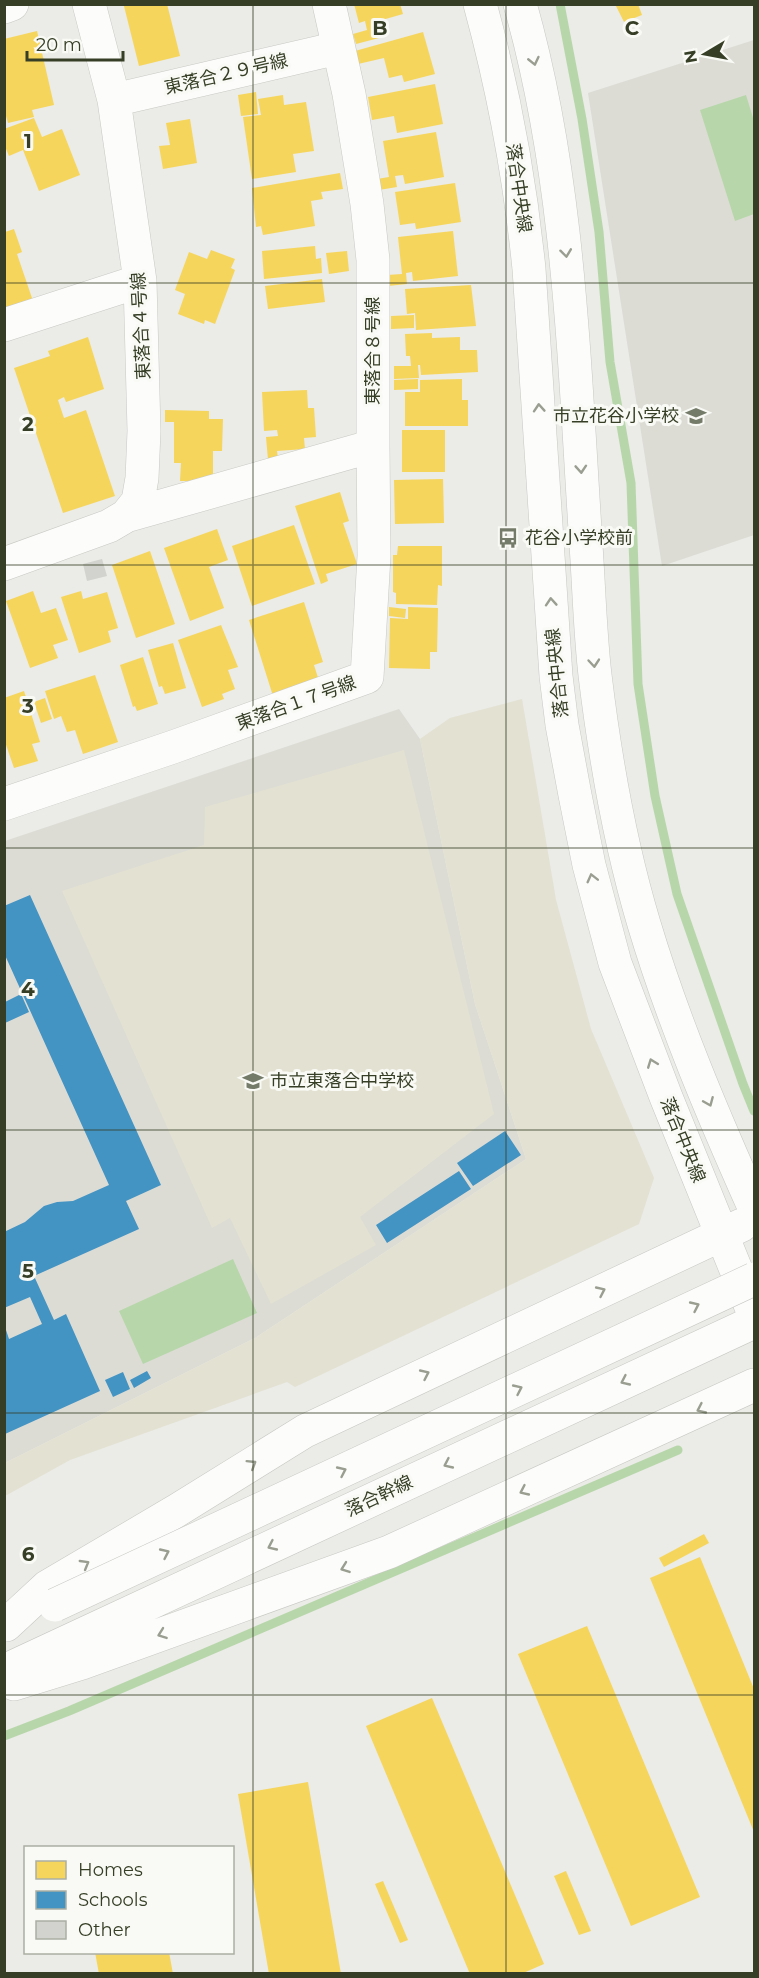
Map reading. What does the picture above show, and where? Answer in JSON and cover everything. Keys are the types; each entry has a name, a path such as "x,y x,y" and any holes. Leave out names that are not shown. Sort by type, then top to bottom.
{"street":[{"path":"4,7 12,4"},
{"name":"東落合４号線","path":"89,4 114,99 140,281 144,430 142,478 138,501 126,516"},
{"name":"東落合８号線","path":"329,4 349,94 367,204 373,260 373,446"},
{"name":"落合中央線","path":"480,4 506,106 524,223 531,290 556,676 574,795 589,865 615,963 666,1098 754,1314"},
{"name":"落合中央線","path":"520,4 546,117 567,260 594,670 612,786 631,878 665,989 690,1056 754,1207"},
{"name":"東落合２９号線","path":"114,99 338,48"},
{"path":"4,324 140,281"},
{"path":"4,564 109,526 126,516 373,446"},
{"name":"東落合１７号線","path":"4,804 174,747 368,677 374,556 373,446"},
{"path":"5,1625 47,1587 305,1431 754,1220"},
{"path":"5,1625 55,1605 754,1279"},
{"name":"落合幹線","path":"4,1671 754,1322"},
{"path":"4,1686 82,1664 389,1552 754,1385"}],"shaded area":[{"name":"市立花谷小学校","path":"754,40 754,535 662,566 588,93"},
{"path":"746,95 754,121 754,214 735,221 700,110"},
{"path":"522,699 556,900 591,1029 654,1178 639,1224 295,1387 287,1382 70,1460 5,1496 5,1463 255,1338 526,1159 475,1004 420,739 450,718"},
{"name":"市立東落合中学校","path":"399,709 420,739 475,1004 526,1159 255,1338 5,1463 5,841"},
{"path":"404,750 494,1114 360,1217 376,1245 271,1304 230,1218 212,1228 62,891 204,845 205,807"},
{"path":"233,1259 257,1313 143,1364 119,1311"}],"building: Homes":[{"path":"167,4 180,56 139,66 124,6"},
{"path":"354,4 400,4 403,14 382,20 384,26 376,27 379,38 356,44 353,34 367,30 365,21 359,23"},
{"path":"615,4 638,4 642,15 624,22"},
{"path":"37,31 54,105 32,110 34,117 8,123 4,109 4,39"},
{"path":"423,32 435,74 404,82 402,75 389,78 384,58 358,64 355,51"},
{"path":"435,84 443,124 397,133 394,116 372,120 368,97"},
{"path":"256,92 258,114 241,116 238,95"},
{"path":"283,95 284,105 306,102 314,151 293,154 296,172 252,179 243,117 261,115 258,99"},
{"path":"34,118 42,137 62,129 80,175 39,191 23,150 9,156 4,144 4,129"},
{"path":"190,119 197,163 163,169 159,146 170,145 166,123"},
{"path":"436,132 444,177 405,184 403,175 395,176 397,187 379,190 377,179 389,177 383,141"},
{"path":"340,173 343,189 321,192 323,199 311,201 315,226 263,235 261,226 256,227 252,188"},
{"path":"455,183 461,222 416,229 415,223 400,225 395,192"},
{"path":"14,229 22,252 17,254 33,301 5,310 5,232"},
{"path":"453,231 458,276 413,281 412,272 406,273 407,284 388,286 387,275 402,274 398,237"},
{"path":"315,246 316,259 321,258 322,273 264,279 262,251"},
{"path":"211,250 235,259 231,268 235,270 215,324 205,320 204,324 178,314 185,294 175,290 189,252 207,259"},
{"path":"347,251 349,271 329,274 326,253"},
{"path":"322,279 325,302 268,309 265,286"},
{"path":"471,285 476,326 416,330 415,313 407,314 405,289"},
{"path":"414,315 414,328 391,329 391,316"},
{"path":"432,333 432,338 460,337 460,350 477,350 478,372 421,375 420,365 418,365 419,378 394,379 394,366 411,366 410,356 406,356 405,334"},
{"path":"88,337 104,389 66,402 64,397 58,400 64,418 86,410 115,496 63,513 14,368 50,356 48,351"},
{"path":"418,379 418,389 394,390 394,380"},
{"path":"462,379 462,400 468,400 468,426 405,426 405,392 420,392 420,380"},
{"path":"307,390 308,408 314,408 316,437 304,438 305,449 277,451 278,459 268,460 266,437 278,436 277,430 264,431 262,392"},
{"path":"165,410 209,411 209,419 223,419 222,451 213,451 213,481 180,481 181,463 174,463 174,422 165,422"},
{"path":"402,430 445,430 445,472 402,472"},
{"path":"443,479 444,523 395,524 394,480"},
{"path":"340,492 349,521 343,523 357,564 326,574 328,581 321,584 295,506"},
{"path":"294,525 315,584 252,606 232,546"},
{"path":"217,529 228,560 209,567 224,608 190,621 164,548"},
{"path":"398,546 442,546 442,586 438,585 437,605 396,604 396,593 393,592 393,555 397,555"},
{"path":"150,551 175,624 136,638 112,565"},
{"path":"33,591 41,613 56,608 68,640 53,645 58,658 30,668 6,601"},
{"path":"81,591 83,599 107,592 118,628 108,631 111,642 79,653 61,597"},
{"path":"304,602 323,662 314,665 319,681 273,696 249,620"},
{"path":"389,607 406,609 405,618 389,616"},
{"path":"408,607 438,608 437,652 430,652 430,669 389,668 390,618 408,619"},
{"path":"221,625 238,667 228,670 235,689 222,694 224,699 202,707 178,640"},
{"path":"173,643 186,688 165,694 162,686 159,687 148,650"},
{"path":"143,657 158,704 137,711 135,706 133,707 120,665"},
{"path":"95,675 118,742 83,754 75,730 67,732 61,716 54,719 45,691"},
{"path":"24,691 40,742 32,744 38,761 14,768 4,739 4,698"},
{"path":"45,698 52,719 41,723 34,702"},
{"path":"704,1534 709,1543 664,1567 659,1558"},
{"path":"700,1557 754,1689 754,1832 650,1578"},
{"path":"587,1626 700,1897 631,1926 518,1654"},
{"path":"432,1698 544,1964 521,1974 470,1974 366,1726"},
{"path":"308,1782 341,1974 269,1974 238,1794"},
{"path":"566,1871 591,1931 579,1935 554,1876"},
{"path":"383,1881 408,1940 400,1943 375,1884"},
{"path":"95,1954 169,1954 173,1974 99,1974"}],"building: Schools":[{"path":"30,895 161,1185 126,1201 139,1229 34,1276 54,1320 66,1314 100,1391 5,1434 5,1327 9,1339 42,1324 30,1297 4,1308 4,1232 25,1222 44,1206 73,1201 109,1185 4,953 4,906"},
{"path":"21,994 29,1012 5,1023 5,1002"},
{"path":"505,1131 521,1155 473,1186 457,1163"},
{"path":"459,1171 471,1189 387,1243 376,1225"},
{"path":"147,1371 151,1378 134,1388 130,1380"},
{"path":"123,1372 130,1389 113,1397 105,1380"}],"building: Other":[{"path":"102,559 107,576 87,581 83,564"}],"waterway":[{"path":"560,4 582,119 599,232 610,362 631,483 638,684 655,796 677,894 754,1111"},
{"path":"4,1736 69,1711 678,1450"}],"place":[{"name":"市立花谷小学校","path":"696,416"},
{"name":"花谷小学校前","path":"508,538"},
{"name":"市立東落合中学校","path":"253,1081"}]}
